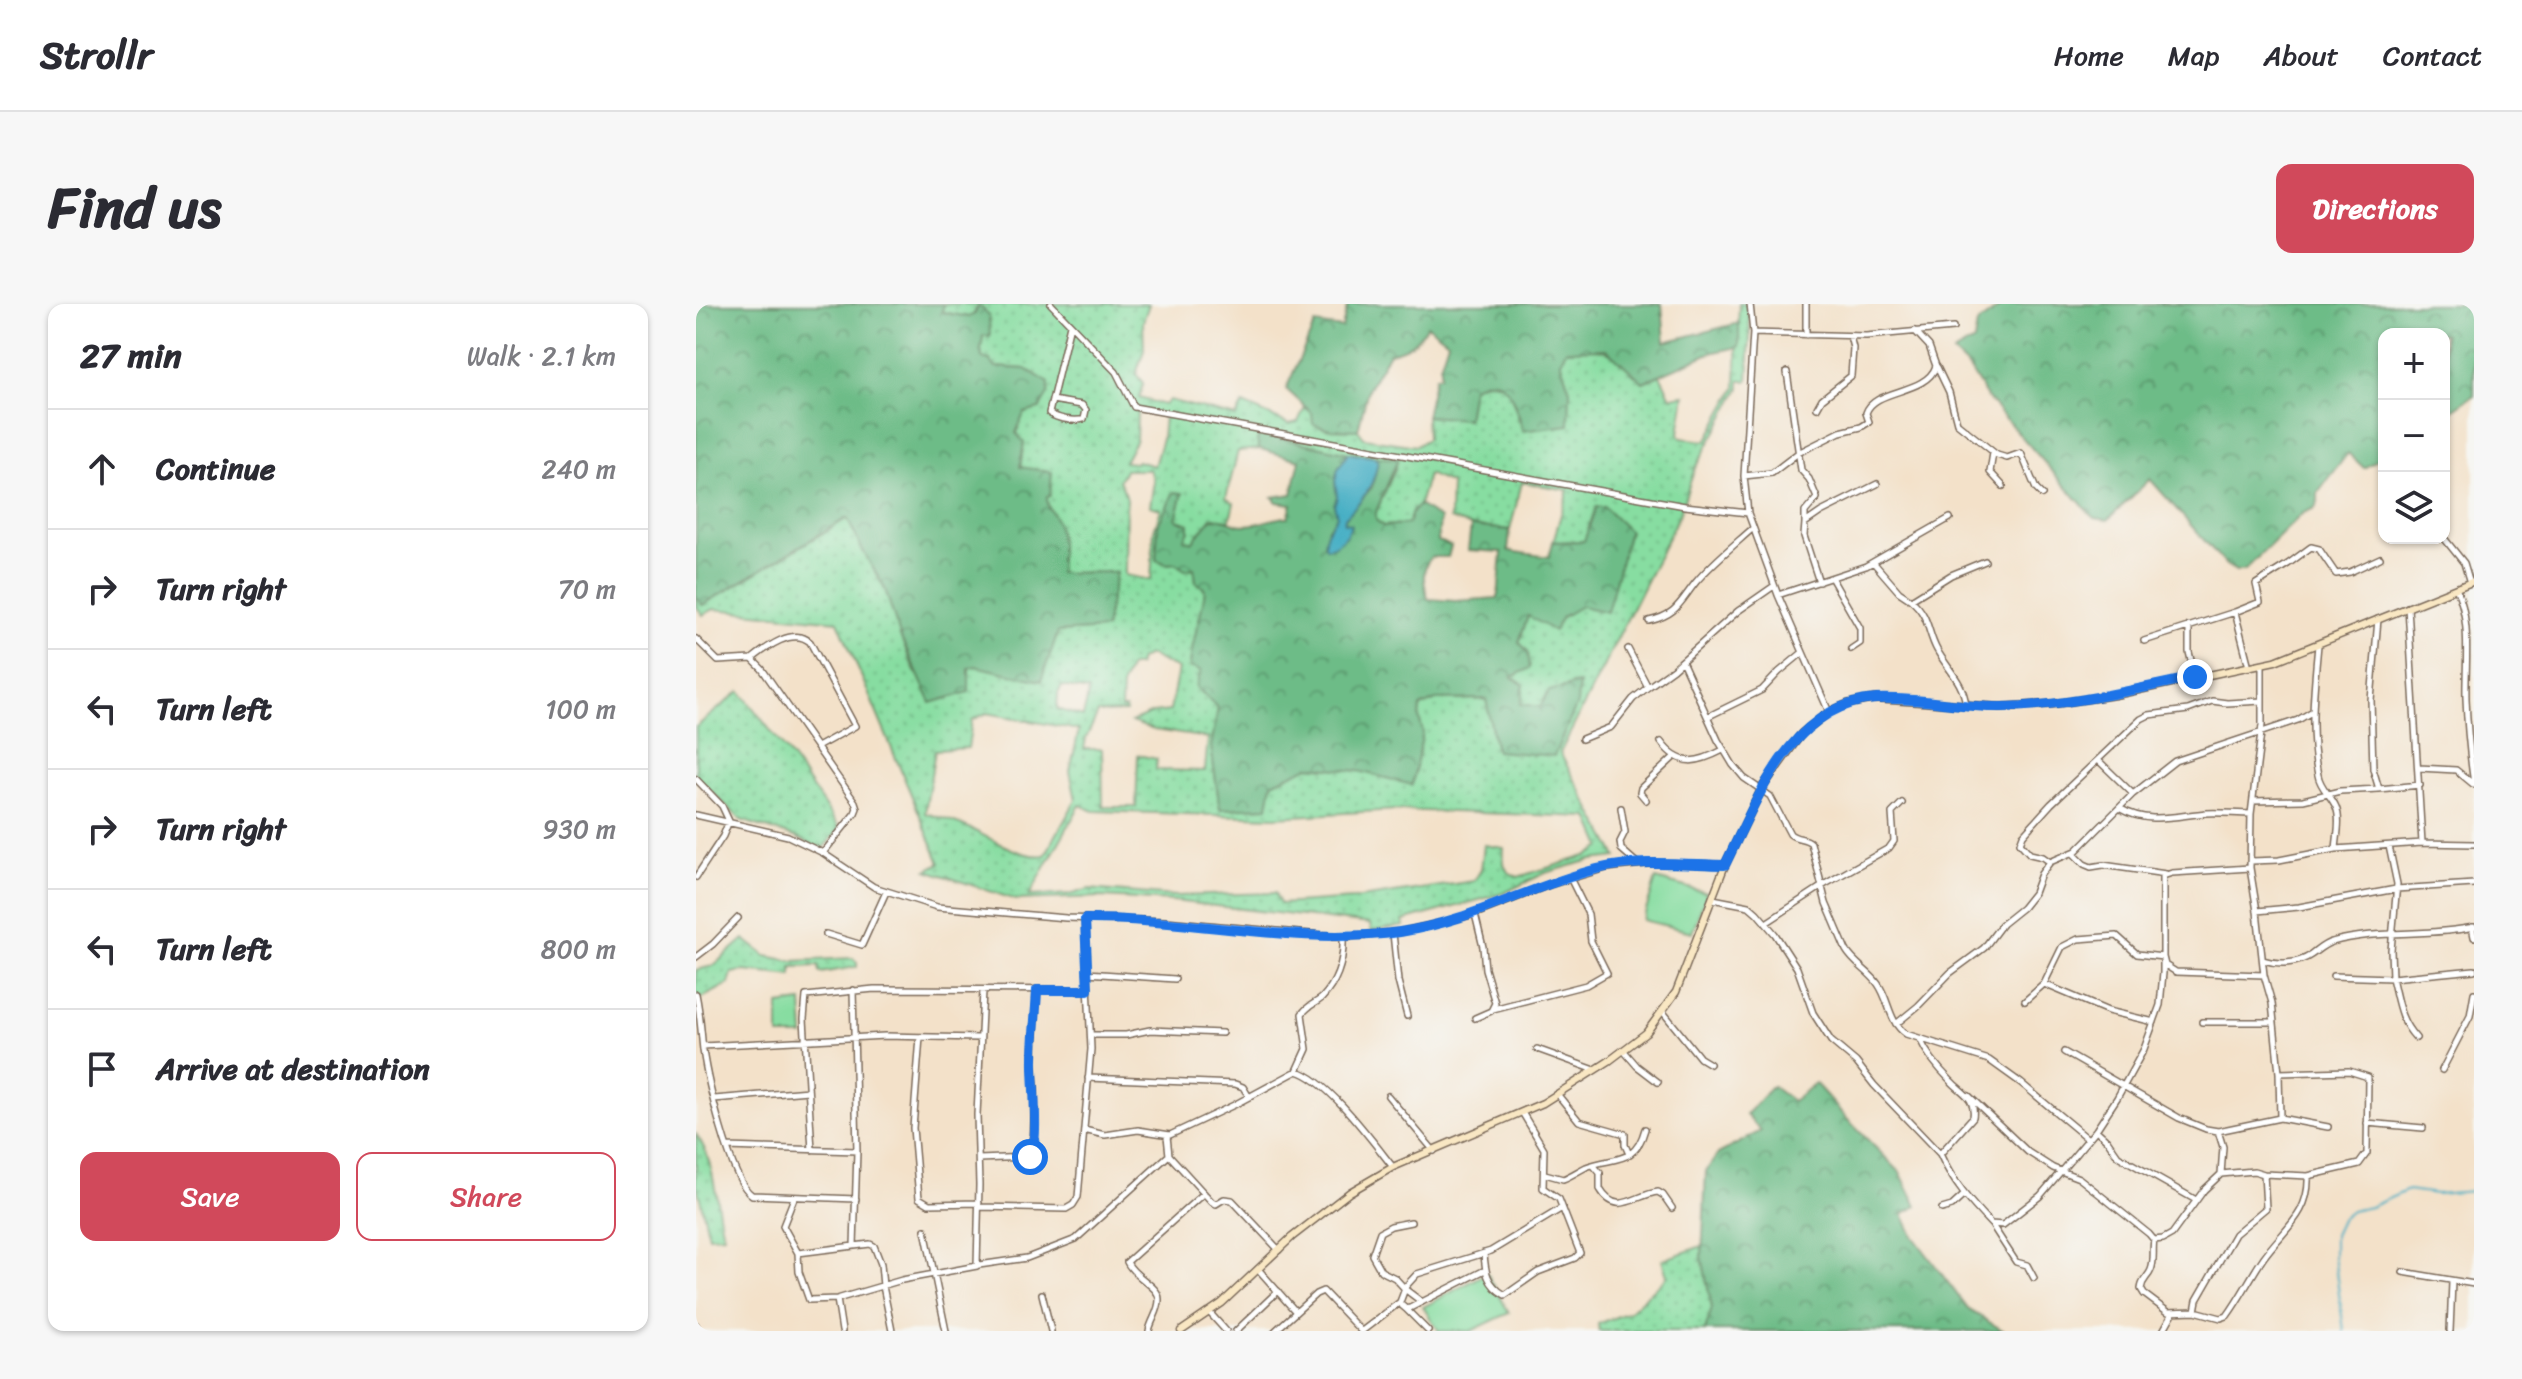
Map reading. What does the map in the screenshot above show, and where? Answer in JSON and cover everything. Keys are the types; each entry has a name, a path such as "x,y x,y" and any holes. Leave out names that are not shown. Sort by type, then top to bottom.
{"street":[{"path":"1051,304 1116,372 1134,407 1685,506 1748,513"},
{"path":"1750,304 1753,333 1744,476 1748,513 1774,586 1829,712"},
{"path":"1806,304 1806,335"},
{"path":"1052,400 1082,405 1086,410 1084,419 1077,421 1054,417 1049,413 1052,400 1070,324"},
{"path":"1753,333 1850,336 1953,328"},
{"path":"1915,331 1929,346 1949,392 1957,423 1993,453 2007,458 2021,453 2042,495"},
{"path":"1817,408 1822,399 1851,376 1850,336"},
{"path":"1744,476 1772,473 1798,453 1840,432 1868,423 1866,413 1870,405 1927,381 1936,366"},
{"path":"1787,372 1802,472 1809,479 1817,498 1805,512 1804,536 1819,582"},
{"path":"1993,453 1990,472 2003,486"},
{"path":"1805,523 1877,484"},
{"path":"1778,595 1832,579 1873,562 1950,518"},
{"path":"1649,621 1659,619 1680,606 1696,582 1752,529"},
{"path":"1181,1331 1209,1312 1337,1201 1393,1167 1523,1114 1558,1095 1646,1033 1676,992 1725,865 1762,788 1802,733 1829,712 1847,704 1874,699 2000,707 2053,704 2262,665 2472,582 2464,563 2449,544"},
{"path":"2144,641 2258,605 2256,584 2311,547 2319,549 2336,574 2350,572 2380,558"},
{"path":"1911,600 1951,575 1985,561"},
{"path":"1873,562 1899,592 1911,600 1930,626 1935,646 1960,681 1966,705"},
{"path":"1832,579 1860,628 1860,643 1851,649"},
{"path":"1582,739 1611,727 1633,699 1738,611 1774,586"},
{"path":"2419,768 2456,770 2474,784 2468,744 2465,629 2456,588"},
{"path":"2408,607 2422,843"},
{"path":"2235,612 2249,667"},
{"path":"2378,619 2371,700 2373,769 2379,789"},
{"path":"2189,626 2189,652 2195,677"},
{"path":"696,639 718,661 752,659 764,649 796,635 810,642 855,726 817,747"},
{"path":"2318,645 2313,711 2314,752 2320,785 2337,808 2336,849"},
{"path":"1628,649 1648,687"},
{"path":"1709,716 1762,690 1803,653"},
{"path":"752,659 817,747 857,808 823,853"},
{"path":"1682,661 1723,750 1736,770 1771,797 1790,834 1811,843 1821,887 1850,958 1879,985 1896,1024 1906,1034 1989,1060 2088,1139"},
{"path":"2262,665 2261,731 2252,801 2250,865 2264,975 2272,1003 2280,1118"},
{"path":"2050,862 2023,849 2020,843 2023,835 2051,804 2141,719 2149,715 2188,710 2212,701 2262,701"},
{"path":"1896,1024 1950,973 1984,948 2002,924 2022,908 2034,893 2050,862 2073,853 2133,794 2175,761 2306,717 2313,711"},
{"path":"1661,742 1674,757 1700,761 1723,750"},
{"path":"1646,800 1640,793 1641,788 1674,757"},
{"path":"2098,760 2133,794"},
{"path":"696,779 722,806 729,821 723,836 696,877"},
{"path":"2252,801 2303,800 2328,794 2420,785"},
{"path":"1766,923 1889,848 1894,841 1892,813 1902,803"},
{"path":"1621,808 1625,831 1620,842 1621,849 1638,864"},
{"path":"2119,808 2153,820 2204,814 2251,814"},
{"path":"696,815 788,836 823,853 855,876 886,892 944,909 1165,921 1343,937 1393,933 1475,914 1595,870 1638,864 1725,865"},
{"path":"2073,853 2091,867 2103,865 2167,874 2250,865 2336,849 2422,843 2474,844"},
{"path":"2389,846 2396,889 2392,978 2400,1016 2416,1038"},
{"path":"1999,1236 2003,1225 2040,1196 2096,1130 2144,1049 2160,1005 2162,881 2167,874"},
{"path":"1475,1018 1493,1009 1586,985 1606,974 1607,970 1589,937 1588,914 1570,878"},
{"path":"2257,911 2299,907 2396,889 2474,884"},
{"path":"826,934 862,945 886,892"},
{"path":"1713,899 1749,906 1766,923 1797,968 1813,1013 1831,1041 1856,1062 1940,1154 1951,1178 1991,1224 2016,1262 2027,1265 2034,1278"},
{"path":"1475,914 1495,1003 1493,1009"},
{"path":"696,957 738,918"},
{"path":"920,1037 913,1128 919,1198 929,1204 1071,1207 1078,1197 1091,1035 1085,919"},
{"path":"2262,959 2281,963 2298,960 2328,943 2358,936 2454,932 2473,927 2474,937"},
{"path":"1393,933 1398,981 1407,1016"},
{"path":"2025,1001 2044,984 2062,947 2078,939 2117,936 2137,954 2163,957"},
{"path":"1084,1130 1105,1135 1138,1130 1167,1136 1297,1071 1307,1049 1302,1014 1323,996 1341,965 1343,937"},
{"path":"2163,957 2170,969 2182,973 2264,975"},
{"path":"2333,976 2392,978 2474,970"},
{"path":"1087,973 1175,979"},
{"path":"2044,984 2108,1011 2154,1022"},
{"path":"812,1150 805,1041 806,996 853,990 1088,990"},
{"path":"853,990 857,1151 854,1246"},
{"path":"979,1159 1028,1157 1033,1152 1037,990"},
{"path":"978,1265 977,1115 983,991"},
{"path":"2442,1070 2472,1017 2474,993"},
{"path":"696,994 714,1099 743,1189 752,1195 856,1199"},
{"path":"1663,1012 1700,1058 1710,1064"},
{"path":"2202,1022 2273,1022"},
{"path":"1091,1035 1126,1035 1150,1030 1222,1033"},
{"path":"703,1046 854,1037 979,1038"},
{"path":"1920,1039 1950,1080 2020,1145 2048,1165 2095,1190 2154,1240 2172,1234 2196,1200 2221,1174 2223,1147 2218,1131"},
{"path":"1537,1049 1596,1070"},
{"path":"1624,1051 1658,1082"},
{"path":"2064,1052 2179,1118 2206,1129 2218,1131 2280,1118 2328,1127"},
{"path":"1297,1071 1325,1087 1393,1167"},
{"path":"2221,1174 2254,1171 2308,1176 2359,1164 2367,1153 2368,1077 2349,1071 2279,1073"},
{"path":"1088,1078 1235,1084 1243,1087 1249,1097"},
{"path":"714,1099 808,1091"},
{"path":"1558,1095 1579,1121 1625,1134 1629,1154"},
{"path":"1388,1096 1434,1151"},
{"path":"1940,1154 1973,1117 1969,1096"},
{"path":"1484,1253 1483,1270 1500,1294 1505,1295 1538,1272 1579,1255 1559,1199 1543,1188 1542,1144 1523,1114"},
{"path":"2367,1123 2423,1128"},
{"path":"1545,1174 1563,1179 1593,1166 1617,1161 1638,1147 1645,1129"},
{"path":"2096,1130 2118,1156 2196,1200"},
{"path":"1167,1136 1169,1155 1214,1204 1232,1200 1279,1250"},
{"path":"727,1147 857,1151"},
{"path":"794,1198 783,1226 798,1253 799,1272 809,1300 837,1299 902,1280 1027,1258 1076,1239 1169,1155"},
{"path":"1593,1166 1599,1171 1600,1189 1608,1200 1624,1203 1658,1192 1672,1208"},
{"path":"2195,1311 2197,1300 2235,1234 2266,1208 2264,1174"},
{"path":"2154,1240 2151,1272 2142,1280 2141,1289 2163,1310 2173,1313 2195,1311 2221,1318 2227,1316 2265,1255 2303,1207 2308,1196 2308,1176"},
{"path":"1149,1331 1157,1312 1159,1295 1155,1288 1141,1281 1127,1262 1204,1193"},
{"path":"1942,1209 1952,1206 1964,1195"},
{"path":"1275,1331 1323,1291 1358,1330 1399,1303 1414,1277 1421,1272 1484,1253 1562,1208"},
{"path":"1411,1222 1380,1232 1372,1255 1378,1268 1395,1278 1422,1302"},
{"path":"1991,1224 2003,1225"},
{"path":"925,1230 946,1331"},
{"path":"798,1253 874,1246 881,1264 892,1331"},
{"path":"1258,1269 1296,1312"},
{"path":"1406,1309 1483,1270"},
{"path":"2403,1272 2474,1284"},
{"path":"2450,1331 2452,1282"},
{"path":"1236,1331 1278,1291"},
{"path":"1042,1294 1051,1331"},
{"path":"837,1299 842,1331"},
{"path":"1399,1303 1428,1331"},
{"path":"1209,1312 1226,1331"},
{"path":"2163,1331 2173,1313"},
{"path":"696,1325 699,1331"}],"green space":[{"path":"696,304 943,304 942,312 968,317 975,314 978,307 983,308 989,316 990,336 983,336 982,358 990,360 995,367 1026,369 1049,383 1048,394 1039,409 1024,413 1016,433 1024,442 1020,467 1052,472 1047,500 1059,533 1059,573 1116,572 1105,629 1058,632 1041,681 975,666 969,668 969,692 931,703 900,636 885,589 847,518 702,605 696,596"},
{"path":"943,304 1149,304 1143,322 1144,350 1136,374 1143,383 1139,398 1164,405 1169,400 1236,417 1243,404 1289,424 1298,422 1305,407 1330,429 1358,430 1364,438 1416,446 1427,439 1426,416 1467,419 1472,388 1485,383 1508,388 1523,431 1570,390 1560,361 1566,350 1581,349 1610,352 1643,382 1660,375 1671,397 1685,395 1679,433 1681,438 1706,441 1736,388 1739,304 1748,304 1748,381 1740,381 1740,388 1695,468 1679,515 1560,753 1617,857 1591,860 1545,873 1504,893 1403,921 1404,926 1371,931 1370,924 1173,901 1101,897 1016,900 927,870 940,863 838,621 714,609 703,615 696,606 696,596 703,605 848,518 885,589 900,636 915,672 922,679 975,666 988,668 1058,632 1105,629 1116,572 1059,573 1059,533 1047,496 1020,467 1024,442 1016,434 1024,413 1040,409 1049,383 1026,369 995,367 982,358 983,335 976,309 972,317 942,312","holes":["1137,413 1164,415 1162,438 1154,466 1137,461 1124,462 1136,439","1260,433 1348,453 1397,459 1376,512 1376,520 1383,526 1408,524 1412,512 1419,505 1428,474 1451,484 1450,519 1471,526 1510,530 1522,482 1568,490 1553,542 1584,541 1604,507 1614,517 1581,605 1562,617 1528,616 1519,643 1528,652 1512,677 1520,704 1540,707 1549,692 1576,683 1577,704 1566,728 1496,751 1486,699 1436,700 1420,707 1423,732 1412,784 1359,771 1308,766 1272,783 1267,807 1220,809 1211,747 1218,708 1196,687 1202,671 1191,655 1203,613 1205,589 1194,568 1182,568 1175,563 1168,564 1156,559 1158,525 1174,492 1183,493 1175,519 1184,539 1193,542 1213,518 1230,520 1234,503 1226,498 1238,451 1260,449 1257,441","1125,470 1150,470 1154,481 1150,506 1161,509 1154,530 1151,580 1125,575 1126,495 1119,480","1149,655 1178,669 1170,711 1153,713 1131,722 1154,730 1208,738 1205,771 1156,770 1157,759 1138,755 1136,807 1103,807 1102,749 1084,749 1086,738 1098,713 1126,712 1126,709 1121,709 1122,684 1130,666 1138,666 1140,659","1062,686 1089,691 1083,717 1057,709 1058,693","987,713 1079,730 1070,771 1076,800 1045,855 1025,854 962,825 925,813 935,750 968,748 972,720","1080,805 1094,811 1275,817 1396,810 1589,817 1602,847 1589,855 1518,877 1505,866 1504,848 1484,845 1481,870 1474,881 1354,899 1280,904 1275,893 1175,896 1089,889 1073,894 1029,896"]},
{"path":"1348,304 1662,304 1665,342 1739,323 1739,347 1710,353 1643,382 1606,349 1566,350 1560,361 1570,390 1569,425 1523,431 1508,391 1493,381 1472,388 1467,419 1426,416 1435,376 1440,376 1448,341 1427,325 1411,344 1389,353 1368,389 1358,430 1330,429 1313,424 1312,413 1286,389 1315,324 1342,328"},
{"path":"2004,304 2474,304 2474,395 2450,412 2450,328 2378,328 2378,459 2364,468 2348,453 2318,493 2315,508 2303,513 2244,571 2236,571 2226,565 2150,479 2108,520 2094,518 1988,399 1969,368 1953,353 1974,341 1977,324"},
{"path":"1259,433 1348,453 1335,481 1337,497 1334,505 1338,516 1328,528 1324,543 1372,487 1378,461 1374,457 1398,459 1376,512 1376,520 1383,526 1408,524 1412,512 1419,505 1440,519 1438,541 1451,546 1448,557 1431,557 1425,567 1428,599 1498,598 1502,552 1468,550 1471,526 1510,530 1508,551 1549,557 1553,542 1584,541 1596,507 1604,507 1629,531 1607,612 1581,606 1562,617 1554,631 1528,616 1519,642 1528,652 1530,668 1512,677 1524,685 1521,704 1540,707 1549,691 1579,683 1577,704 1554,756 1496,751 1486,699 1436,700 1420,707 1423,732 1412,785 1359,771 1309,766 1272,783 1268,807 1220,809 1211,747 1218,708 1196,687 1201,671 1190,667 1205,589 1196,582 1194,568 1185,570 1175,563 1156,560 1158,525 1174,492 1183,493 1176,519 1189,524 1184,539 1192,542 1212,518 1244,525 1288,517 1292,504 1277,502 1273,497 1292,494 1300,460 1260,449 1257,441"},
{"path":"740,691 794,761 840,829 822,849 741,820 696,776 696,727"},
{"path":"1656,879 1707,893 1692,932 1643,920"},
{"path":"744,939 766,956 792,961 853,958 857,967 820,973 819,966 792,967 792,976 744,971 732,973 729,984 696,1001 696,970 713,966"},
{"path":"802,1002 804,1036 779,1036 779,1005"},
{"path":"1815,1083 1900,1172 1917,1206 1903,1214 1913,1236 1968,1309 2004,1331 1705,1331 1712,1308 1702,1257 1706,1171 1718,1154 1761,1131 1746,1115 1772,1086 1792,1101"},
{"path":"696,1134 711,1169 723,1235 709,1236 696,1182"},
{"path":"1702,1246 1712,1308 1705,1331 1599,1331 1598,1324 1629,1312 1667,1276 1662,1260"},
{"path":"1487,1273 1509,1313 1471,1331 1439,1331 1423,1307"}],"water":[{"path":"1348,453 1374,457 1378,461 1376,470 1367,492 1345,518 1344,523 1351,524 1346,536 1326,548 1326,535 1337,516 1335,481"}],"waterway":[{"path":"2344,1331 2334,1256 2334,1235 2342,1218 2351,1211 2370,1207 2408,1190 2436,1194 2474,1191"}],"route":[{"path":"1030,1157 1035,1137 1033,1056 1037,990 1088,990 1085,919 1165,921 1343,937 1373,935 1415,929 1475,914 1595,870 1654,863 1725,865 1762,788 1785,754 1817,719 1840,706 1874,699 2000,707 2053,704 2115,695 2195,677"}]}
